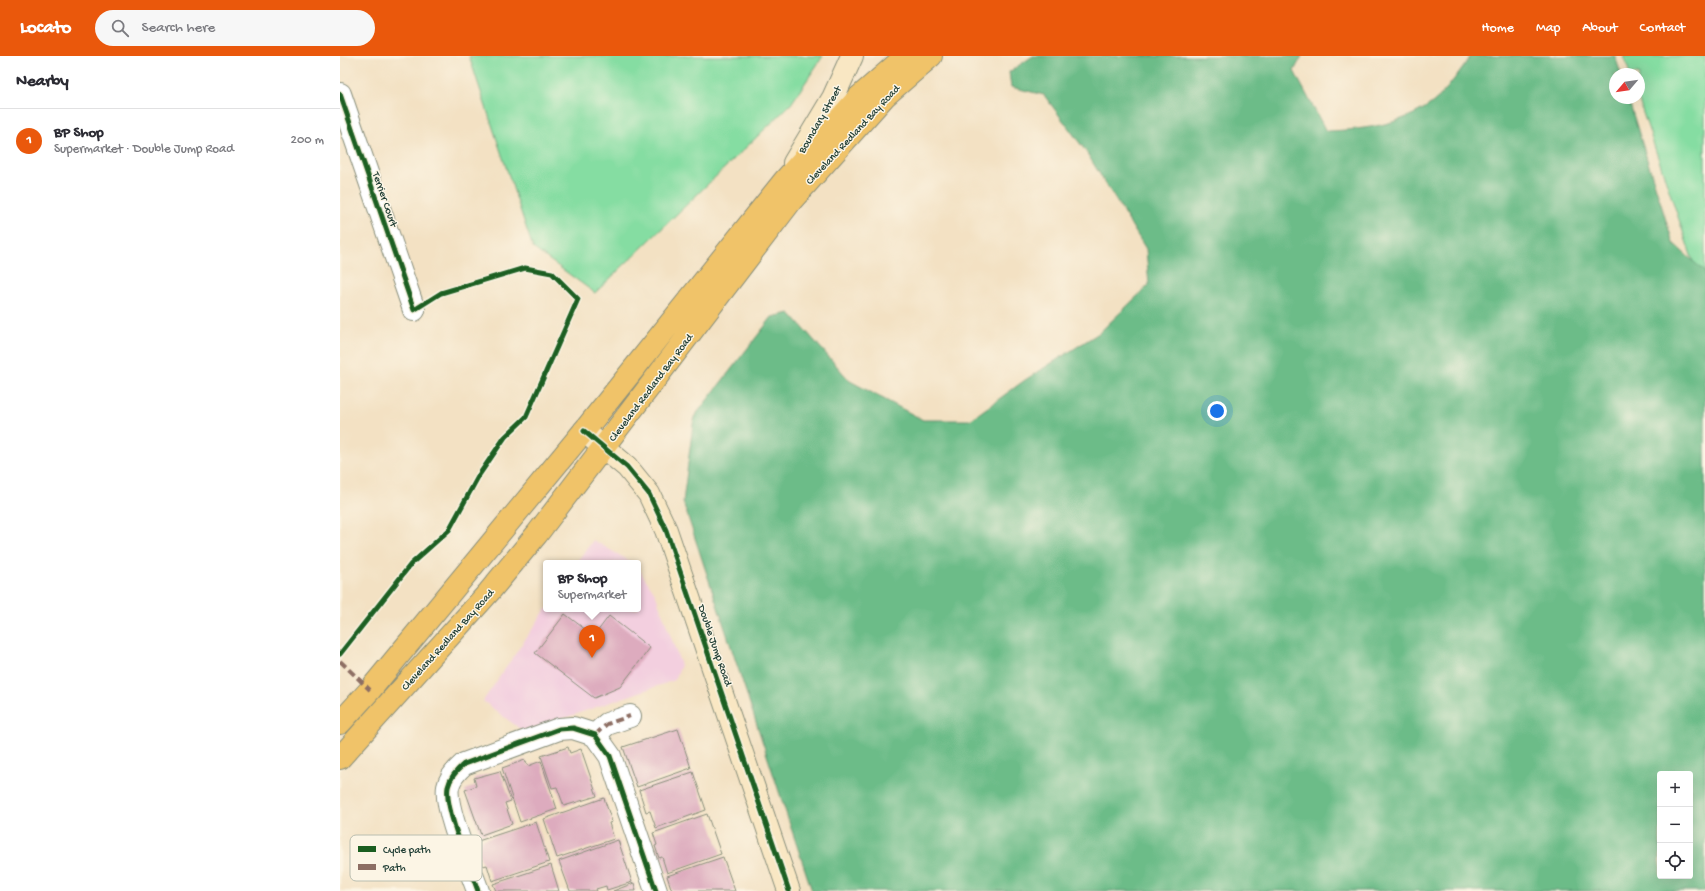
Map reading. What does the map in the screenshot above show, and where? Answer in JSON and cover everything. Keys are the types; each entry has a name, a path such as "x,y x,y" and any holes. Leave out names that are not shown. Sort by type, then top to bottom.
{"highway":[{"name":"Cleveland Redland Bay Road","path":"340,723 370,690 584,431 784,181 859,96 906,56"},
{"name":"Cleveland Redland Bay Road","path":"340,758 490,592 603,448 791,201 885,96 931,56"}],"street":[{"name":"Boundary Street","path":"784,181 833,98 852,56"},
{"name":"Terrier Court","path":"340,94 414,310"},
{"name":"Double Jump Road","path":"584,431 627,467 649,494 666,530 790,891"},
{"path":"595,734 607,724 630,716"},
{"path":"459,835 448,803 448,786 455,772 464,764 559,729 573,728 595,734 610,756 656,891"},
{"path":"475,881 478,891"}],"shaded area":[{"path":"593,540 628,560 579,560"},
{"path":"641,572 655,593 681,665 675,680 524,732 483,701 544,612 641,612"}],"green space":[{"path":"469,56 823,56 791,104 595,293 533,248"},
{"path":"1033,56 1302,56 1294,71 1326,131 1371,127 1386,124 1415,114 1439,97 1471,56 1615,56 1619,68 1609,68 1609,104 1630,104 1673,243 1705,272 1705,891 812,891 683,502 694,417 772,317 790,313 850,381 923,420 970,420 1025,380 1099,333 1149,285 1146,249 1085,150 1044,95 1011,87 1009,72"},
{"path":"1624,56 1705,56 1705,297 1640,104 1645,104 1645,68 1628,68"}],"building":[{"path":"565,614 594,636 609,616 650,648 620,687 594,698 535,653"},
{"path":"678,729 691,768 637,787 623,747"},
{"path":"568,747 570,753 581,749 597,796 564,806 557,787 552,788 541,756"},
{"path":"525,760 528,766 541,761 557,809 520,822 502,768"},
{"path":"500,771 511,801 505,803 512,824 481,835 465,790 476,786 474,778"},
{"path":"693,772 706,810 656,828 650,811 646,812 639,790"},
{"path":"604,798 612,822 609,823 614,839 557,858 544,819"},
{"path":"707,814 721,854 667,873 662,857 659,858 653,833"},
{"path":"536,822 549,862 492,881 487,865 483,866 482,863 482,840"},
{"path":"618,840 632,882 607,890 606,886 596,889 597,891 570,891 559,861"},
{"path":"723,857 735,891 672,891 667,876"},
{"path":"551,865 559,891 496,891 493,884"},
{"path":"634,883 636,891 613,891"}],"marked path":[{"path":"340,661 370,690"},
{"path":"595,735 607,724 630,716"}],"cycle path":[{"path":"340,94 414,310 441,293 525,268 552,273 578,299 526,417 505,437 479,475 449,530 411,564 340,654"},
{"path":"584,431 627,467 649,494 666,530 789,891"},
{"path":"457,835 448,797 449,783 456,771 464,764 559,729 573,728 595,735 610,756 656,891"},
{"path":"474,881 478,891"}],"place":[{"name":"BP Shop","path":"592,658"}]}
